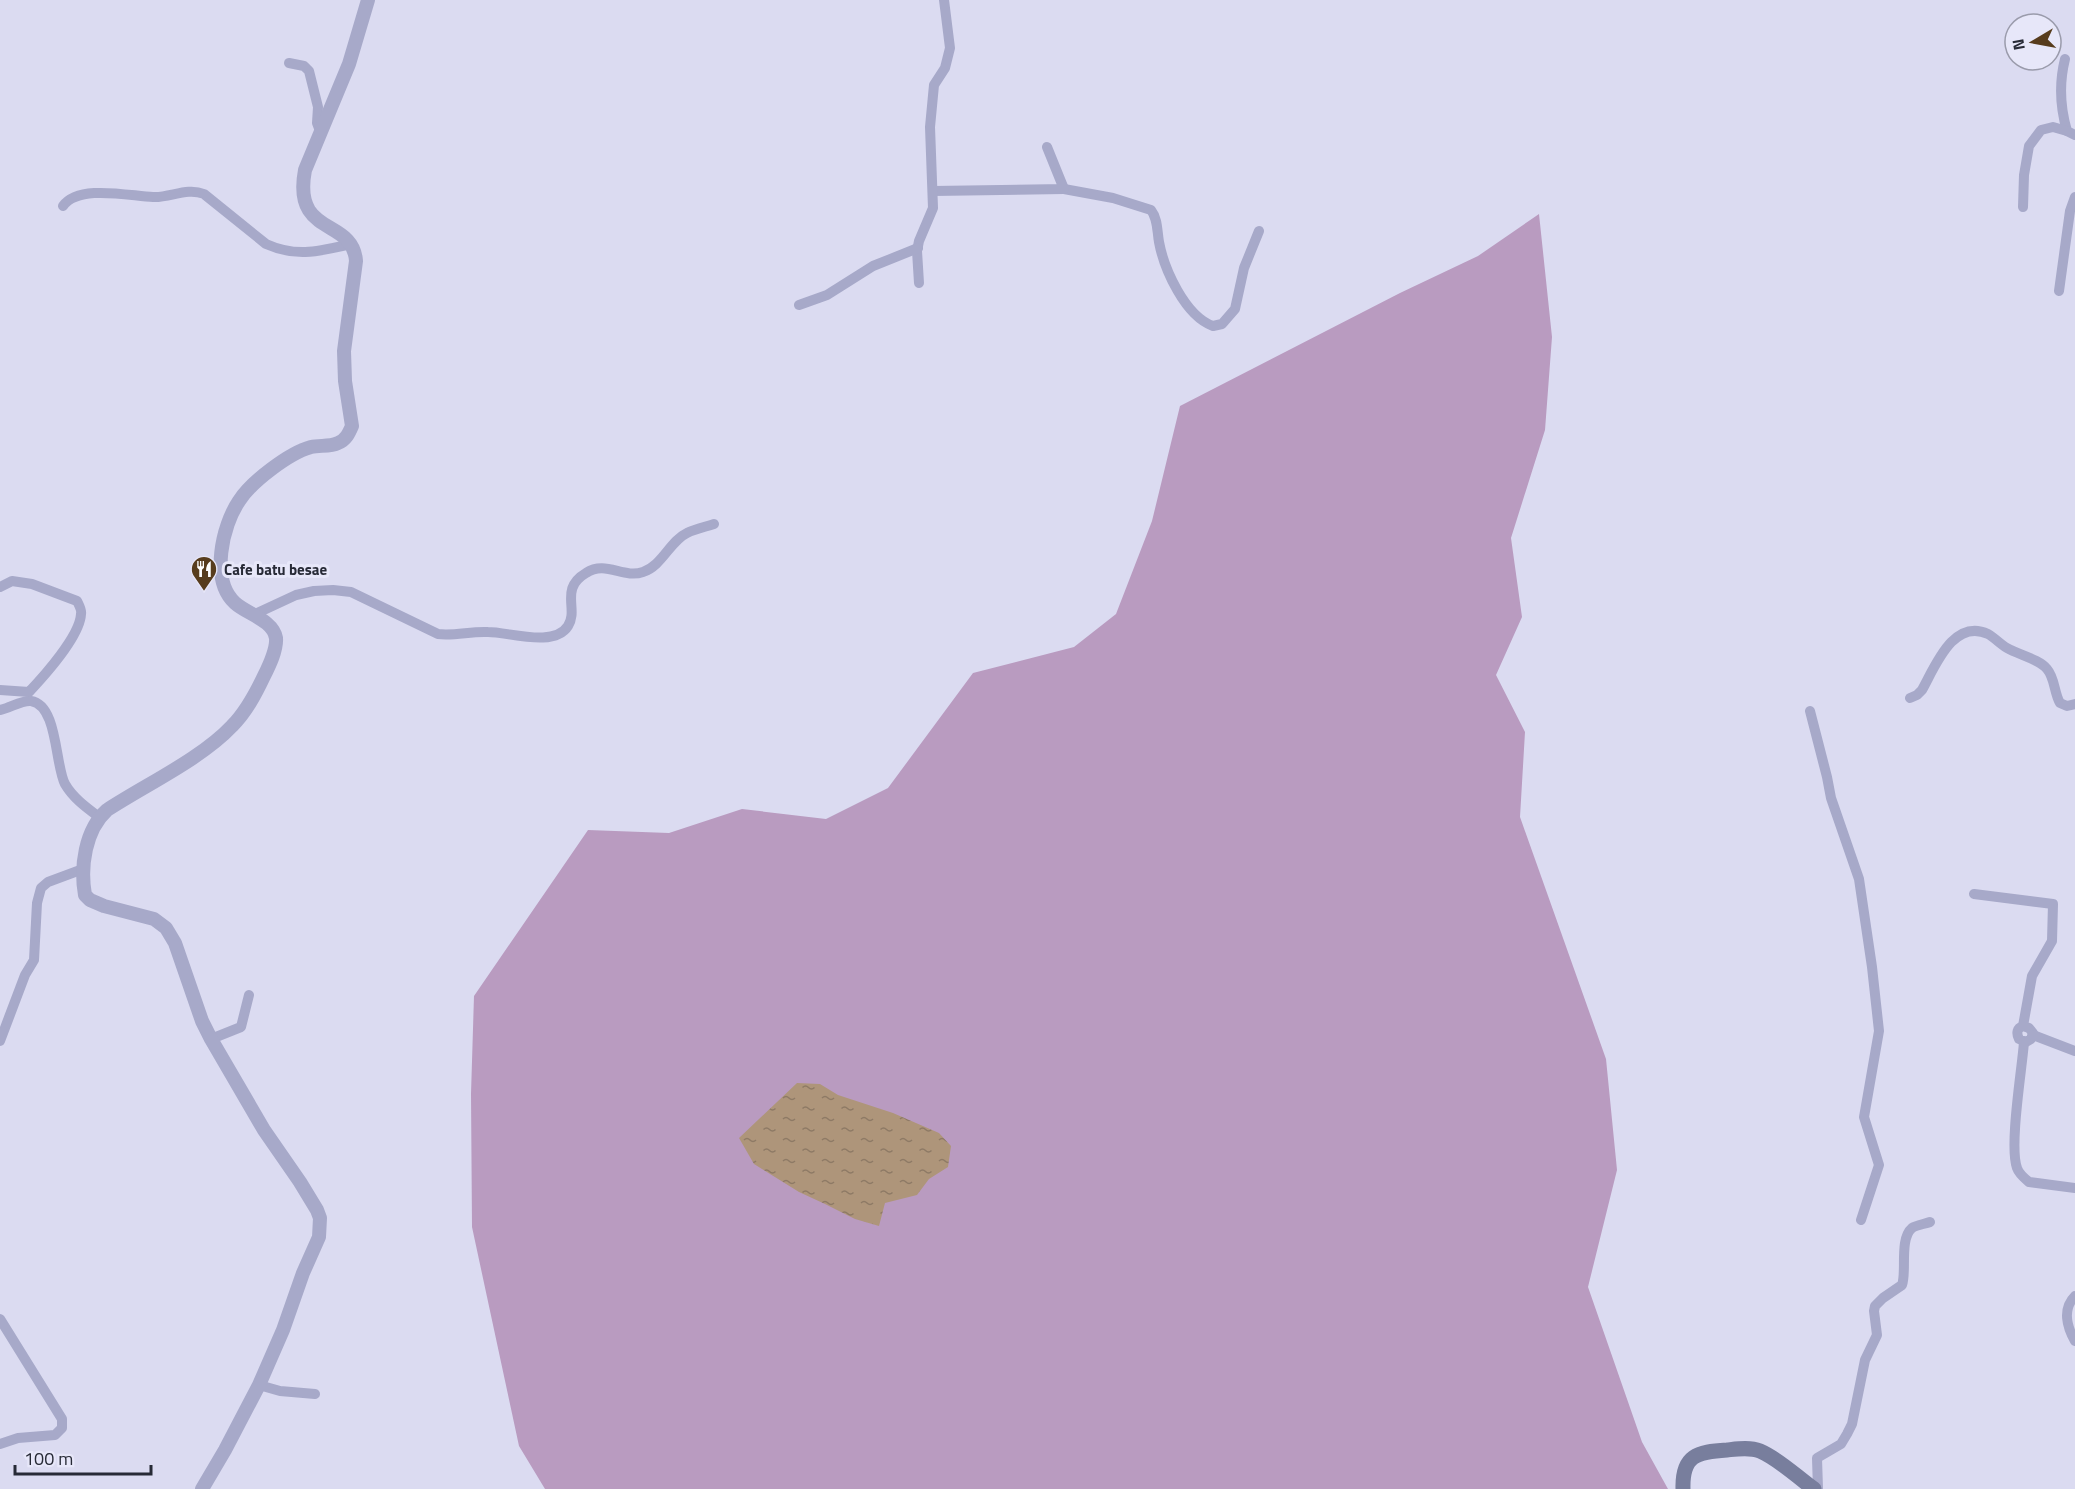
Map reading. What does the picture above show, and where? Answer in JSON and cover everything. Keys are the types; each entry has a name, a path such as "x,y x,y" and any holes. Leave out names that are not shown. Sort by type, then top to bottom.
{"main road":[{"path":"1683,1489 1684,1471 1690,1459 1699,1453 1742,1449 1753,1449 1763,1453 1814,1489"}],"street":[{"path":"202,1489 259,1385 283,1330 303,1273 319,1237 320,1218 300,1182 264,1130 211,1039 199,1013 175,943 166,928 154,919 90,900 85,895 83,869 86,850 99,817 214,742 242,715 256,694 268,666 276,643 273,629 235,604 223,586 220,558 233,512 239,501 282,460 305,449 338,443 347,436 352,426 345,381 344,351 356,261 352,244 314,217 305,206 302,183 304,170 349,64 368,0"},
{"path":"919,283 918,248 933,208 930,127 934,85 945,68 950,48 944,0"},
{"path":"2065,59 2060,77 2064,120 2071,133"},
{"path":"289,63 304,66 309,71 318,107 317,123 320,131"},
{"path":"2023,207 2024,175 2030,146 2041,130 2053,127 2071,133"},
{"path":"1047,147 1064,189"},
{"path":"933,191 1064,189 1113,198 1151,210 1156,217 1162,254 1182,300 1192,313 1213,326 1222,324 1235,309 1244,268 1259,231"},
{"path":"63,206 71,198 85,194 152,197 196,192 204,194 266,244 278,249 303,253 352,244"},
{"path":"2059,291 2070,211 2075,197"},
{"path":"799,305 827,295 873,266 918,248"},
{"path":"253,615 296,595 333,590 351,592 438,634 487,632 528,638 558,634 567,627 570,617 572,585 585,573 606,567 633,574 644,572 654,567 687,533 714,524"},
{"path":"0,587 12,581 32,584 77,601 82,612 80,624 29,696 0,710"},
{"path":"1910,698 1922,690 1951,643 1958,636 1973,632 1987,634 2005,647 2046,667 2060,703 2067,706 2075,704"},
{"path":"0,690 29,696 36,703 50,721 54,731 60,771 65,784 70,792 99,817"},
{"path":"1810,711 1831,798 1859,879 1880,1032 1864,1117 1878,1165 1861,1220"},
{"path":"0,1041 25,975 34,960 39,893 48,882 83,869"},
{"path":"1974,894 2053,904 2052,941 2032,976 2024,1026 2029,1028 2015,1135 2015,1156 2017,1169 2029,1182 2075,1188"},
{"path":"211,1039 241,1028 249,995"},
{"path":"2028,1038 2075,1051"},
{"path":"1818,1489 1817,1458 1844,1441 1852,1424 1865,1360 1877,1335 1875,1306 1902,1285 1904,1252 1910,1230 1930,1222"},
{"path":"2075,1296 2067,1309 2067,1318 2075,1341"},
{"path":"0,1319 62,1419 62,1428 55,1435 18,1438 0,1444"},
{"path":"259,1385 280,1391 315,1394"}],"shaded area":[{"path":"1539,214 1552,337 1545,430 1511,538 1522,617 1496,675 1525,732 1520,817 1606,1059 1617,1170 1588,1287 1642,1442 1668,1489 545,1489 519,1446 472,1227 471,1094 474,996 588,830 669,833 742,809 826,819 888,788 973,673 1074,647 1116,614 1152,521 1180,406 1400,293 1478,256"}],"water":[{"path":"797,1083 820,1084 838,1095 893,1113 939,1133 951,1146 948,1167 929,1179 917,1195 885,1203 879,1226 855,1219 799,1192 754,1164 739,1138"}],"place":[{"name":"Cafe batu besae","path":"204,592"}]}
